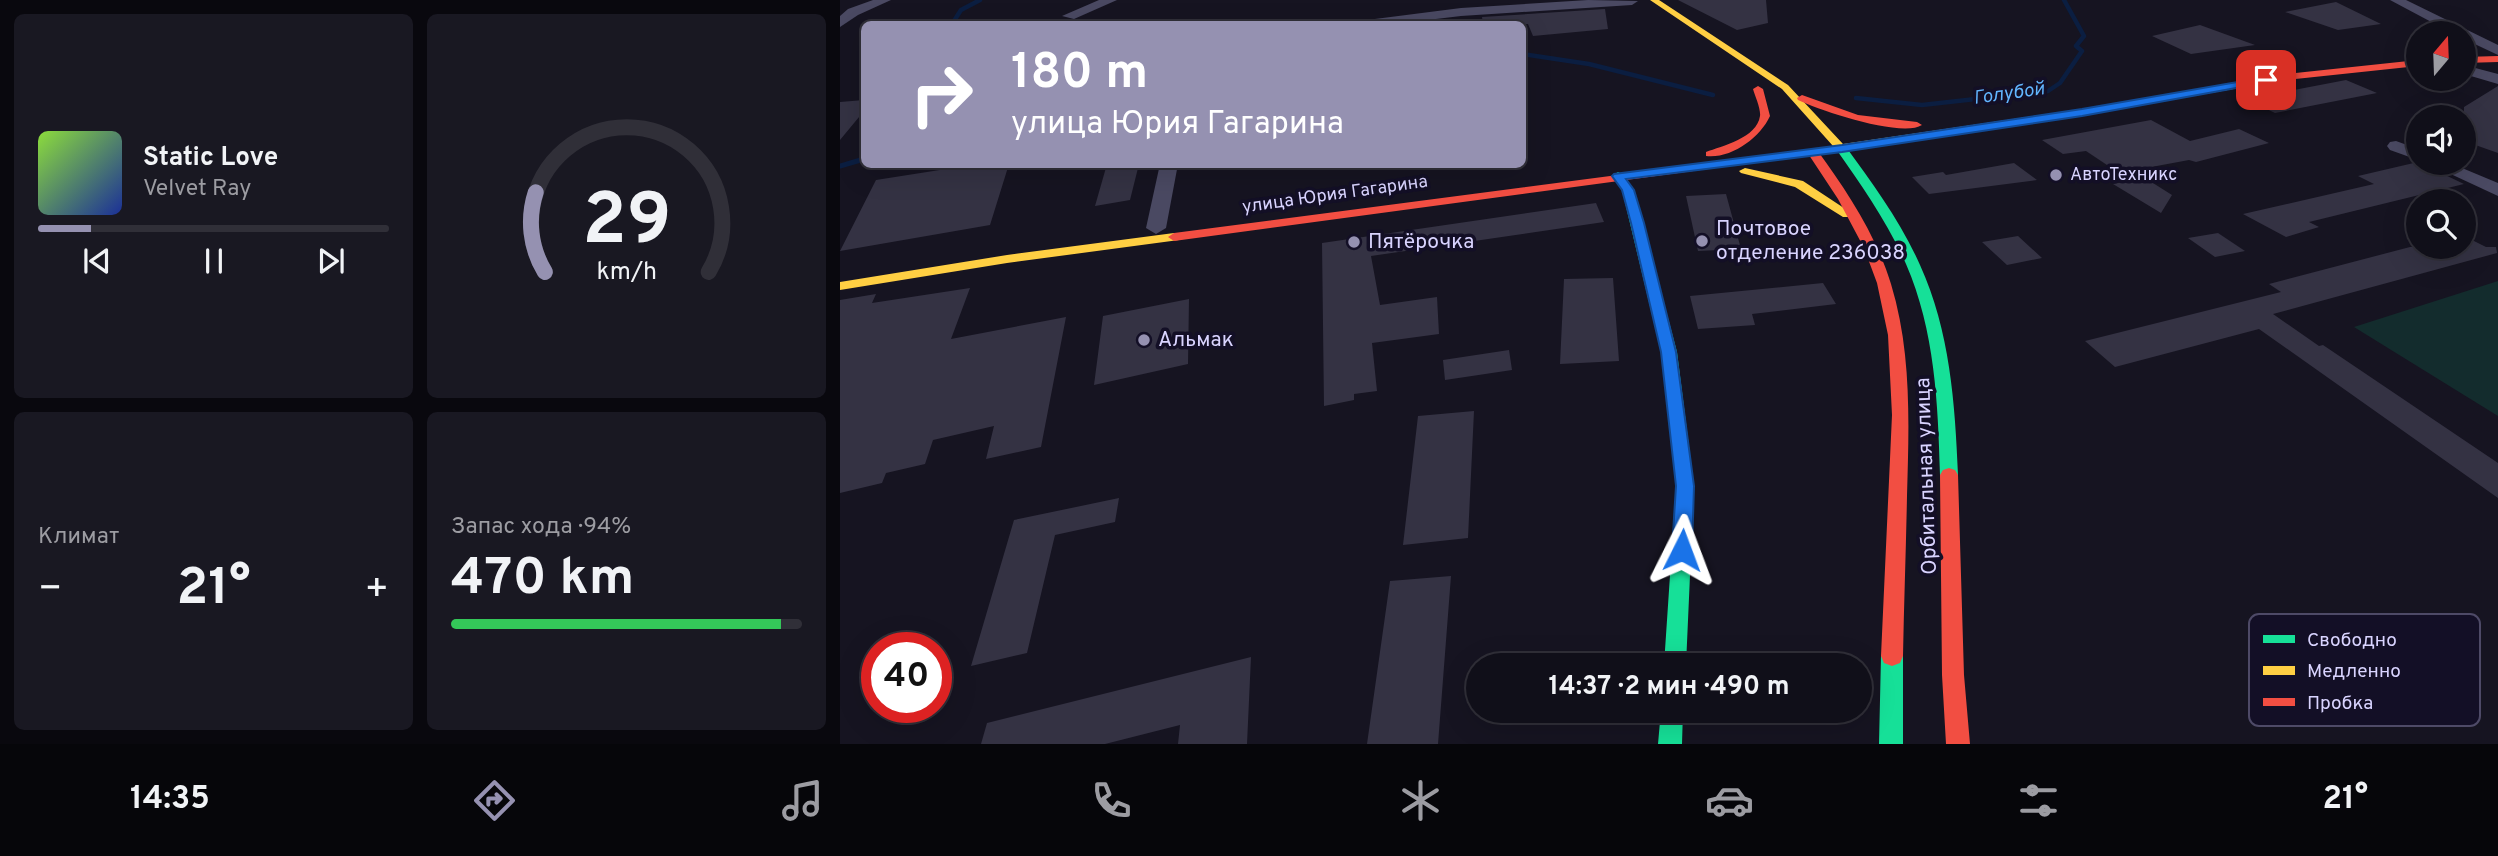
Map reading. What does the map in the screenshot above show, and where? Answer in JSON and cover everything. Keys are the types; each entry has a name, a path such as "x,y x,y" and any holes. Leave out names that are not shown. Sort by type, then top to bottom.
{"main road":[{"path":"1654,0 1816,106 1847,117 1917,125"},
{"path":"1631,1 1679,29 1758,89 1779,111"},
{"path":"2476,52 2498,51"},
{"name":"улица Юрия Гагарина","path":"1837,143 1917,125 2293,65 2406,55"},
{"path":"2476,61 2498,60"},
{"name":"улица Юрия Гагарина","path":"840,286 1020,258 1692,167 1837,143 1931,135 2290,76 2406,63"},
{"name":"Орбитальная улица","path":"1785,87 1837,143 1875,192 1917,265 1936,324 1948,405 1953,676 1958,744"},
{"path":"1710,154 1740,144 1763,124 1765,116 1758,89"},
{"path":"1875,192 1872,171 1874,161 1882,153 1931,135"},
{"name":"Орбитальная улица","path":"1809,147 1863,226 1877,258 1891,305 1901,377 1891,657 1891,744"},
{"name":"улица Юрия Гагарина","path":"840,275 1156,228 1710,154 1809,147"},
{"path":"1692,167 1749,172 1792,180 1827,198 1863,226"},
{"path":"1618,176 1628,190 1669,352 1685,486 1676,653"},
{"path":"1670,744 1671,723"}],"street":[{"path":"840,23 847,13 885,0"},
{"path":"1069,16 1111,0"},
{"path":"2396,0 2437,21"},
{"path":"1390,21 1461,12 1631,1"},
{"path":"2476,40 2498,51"},
{"path":"2476,73 2498,79"},
{"path":"2396,146 2406,150"},
{"path":"1156,228 1168,168"},
{"path":"2464,175 2498,190"}],"green space":[{"path":"2498,281 2498,416 2354,327"}],"building":[{"path":"1678,0 1766,0 1768,23 1737,30"},
{"path":"2336,2 2381,24 2338,30 2285,12"},
{"path":"1605,9 1608,29 1533,36 1526,21 1483,21 1482,17"},
{"path":"2200,25 2255,45 2191,54 2152,36"},
{"path":"2346,80 2377,93 2275,113 2246,99"},
{"path":"2498,86 2498,153 2476,145 2476,105 2467,105"},
{"path":"861,100 861,115 840,140 840,102"},
{"path":"2151,120 2190,141 2239,129 2269,143 2196,162 2189,160 2119,173 2086,151 2063,154 2042,140"},
{"path":"2014,163 2037,180 1929,194 1912,177 1943,172 1946,175"},
{"path":"2406,165 2406,175 2445,175 2464,184 2444,189 2406,189 2406,198 2309,222 2319,227 2286,237 2243,214 2374,184 2358,176"},
{"path":"1008,168 990,225 840,251 876,180 946,169"},
{"path":"1106,168 1138,168 1130,200 1095,206"},
{"path":"2145,178 2172,195 2161,213 2113,184"},
{"path":"1726,194 1741,249 1698,251 1686,196"},
{"path":"1596,203 1604,222 1371,256 1380,305 1437,297 1439,334 1372,343 1377,391 1354,394 1354,400 1324,406 1322,243"},
{"path":"2218,233 2245,251 2215,257 2188,238"},
{"path":"2018,236 2042,258 2007,265 1982,242"},
{"path":"2476,242 2486,247 2496,247 2497,253 2476,259"},
{"path":"2406,248 2406,259 2475,259 2273,314 2498,463 2498,498 2259,329 2115,367 2085,341 2281,292 2269,284"},
{"path":"1613,278 1619,361 1560,364 1564,279"},
{"path":"1823,283 1836,304 1752,314 1755,325 1698,329 1690,296"},
{"path":"970,288 951,339 1066,317 1041,447 986,459 994,426 933,440 925,464 886,473 882,483 840,493 840,300 876,294 872,303"},
{"name":"Альмак","path":"1189,299 1188,364 1094,385 1103,316"},
{"path":"1509,350 1512,370 1445,380 1443,360"},
{"path":"1474,411 1468,538 1403,545 1418,416"},
{"path":"1119,498 1115,522 1055,535 1027,653 971,666 1014,520"},
{"path":"1451,576 1438,744 1367,744 1390,581"},
{"path":"1251,657 1247,744 1178,744 1180,725 1105,744 981,744 987,723"}],"waterway":[{"path":"954,21 961,10 980,0"},
{"name":"Голубой","path":"1856,98 1922,105 2048,91 2060,83 2082,51 2076,46 2084,36 2064,0"},
{"name":"Голубой","path":"1526,55 1589,64 1713,95"},
{"path":"840,166 861,160"}],"traffic: fast":[{"path":"1842,149 1895,228 1927,302 1944,381 1949,475"},
{"path":"1618,176 1628,190 1669,352 1685,486 1676,653"},
{"path":"1891,744 1892,656"},
{"path":"1670,744 1671,723"}],"traffic: slow":[{"path":"1654,0 1785,87 1842,149"},
{"path":"1771,158 2082,112 2286,77"},
{"path":"1745,171 1799,184 1847,214"},
{"path":"840,286 1007,259 1174,237"}],"traffic: jam":[{"path":"2476,60 2498,59"},
{"path":"2286,77 2406,64"},
{"path":"1710,154 1743,141 1756,131 1765,116 1758,89"},
{"path":"1802,98 1858,118 1917,125"},
{"path":"1813,152 1863,231 1878,265 1891,309 1900,388 1892,656"},
{"path":"1174,237 1771,158"},
{"path":"1949,475 1953,675 1958,744"}],"place":[{"name":"АвтоТехникс","path":"2056,175"},
{"name":"Почтовое отделение 236038","path":"1702,241"},
{"name":"Пятёрочка","path":"1354,242"},
{"name":"Альмак","path":"1144,340"}],"route":[{"path":"1682,550 1685,486 1669,352 1628,190 1618,176 1842,149 2082,113 2266,80"}]}
